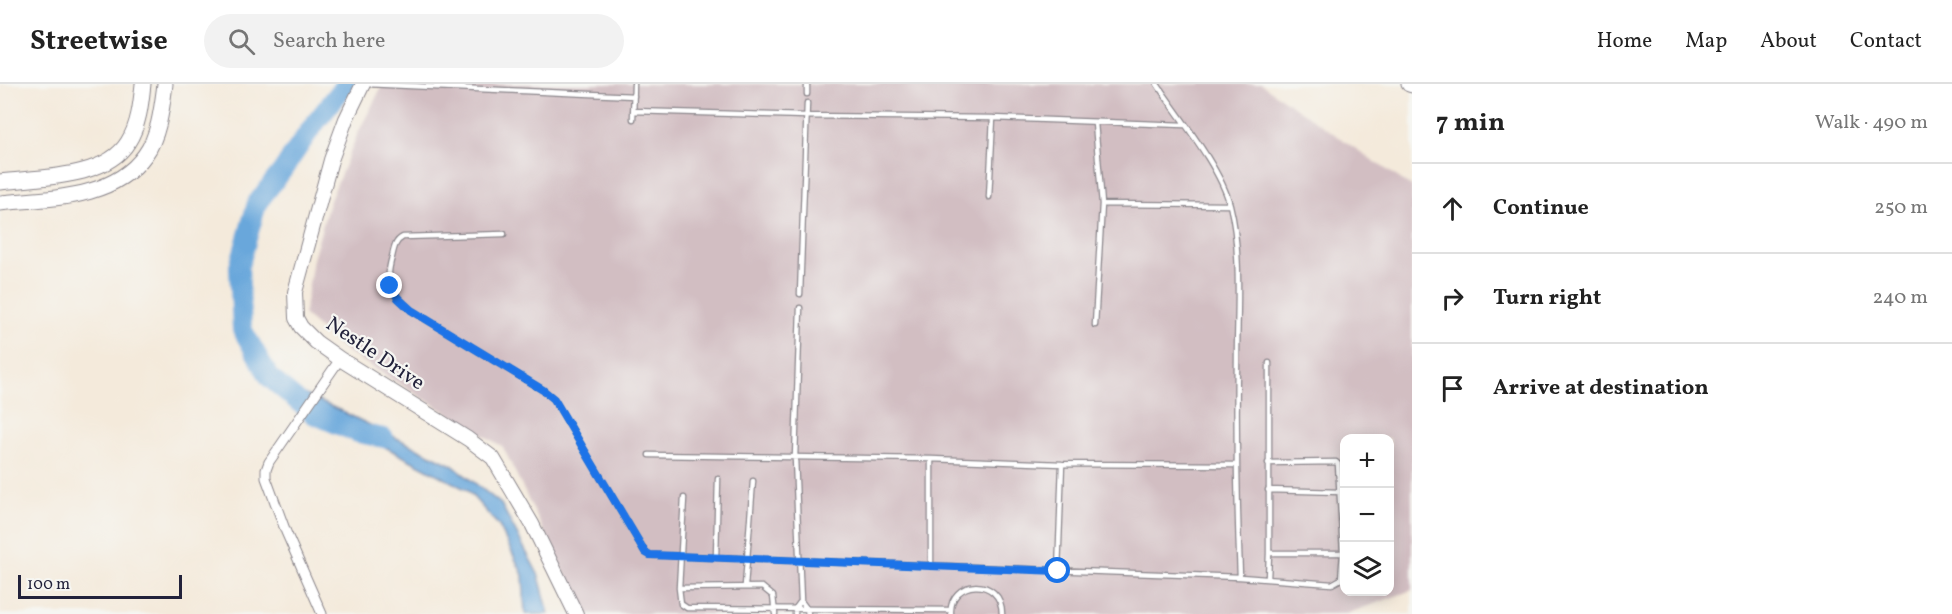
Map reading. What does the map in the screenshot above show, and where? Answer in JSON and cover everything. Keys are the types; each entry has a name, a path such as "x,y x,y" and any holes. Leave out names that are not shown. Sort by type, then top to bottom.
{"main road":[{"path":"0,182 87,170 104,164 118,154 128,142 139,110 144,84"},
{"path":"0,203 61,196 114,183 132,170 146,154 160,115 165,84"}],"street":[{"name":"Nestle Drive","path":"363,84 346,119 331,160 295,292 296,318 301,327 316,342 468,439 493,458 532,524 576,614"},
{"path":"322,614 286,532 266,478 266,470 269,462 340,359"}],"lane":[{"path":"363,84 505,87 634,96"},
{"path":"633,119 634,84"},
{"path":"807,84 807,94"},
{"path":"1157,84 1214,171 1230,205 1237,274 1236,465 1240,577"},
{"path":"800,294 807,103"},
{"path":"633,111 993,118 1184,125"},
{"path":"990,197 993,118"},
{"path":"1095,123 1102,204 1095,325"},
{"path":"1102,204 1230,205"},
{"path":"504,234 403,237 398,240 394,249 387,274 390,286 398,298 411,310 543,390 554,399 645,552 654,556 1240,577 1332,584 1340,580"},
{"path":"795,612 801,601 795,458 800,308"},
{"path":"1268,579 1269,363"},
{"path":"650,455 931,459 1062,464 1236,465"},
{"path":"931,459 931,566"},
{"path":"1268,463 1336,462 1340,467 1340,488"},
{"path":"1058,571 1062,464"},
{"path":"716,557 718,478"},
{"path":"745,586 753,481"},
{"path":"1268,490 1340,492"},
{"path":"684,498 679,588 681,604 687,608 775,612 951,612 954,599 962,590 974,585 986,587 996,594 1002,605 1002,614"},
{"path":"1269,553 1340,553"},
{"path":"679,588 762,587 769,590 773,596 775,612"},
{"path":"801,601 808,612"}],"shaded area":[{"path":"383,84 1261,84 1412,187 1412,590 1346,614 584,614 503,447 346,351 304,315 313,259 329,203 357,135"}],"water":[{"path":"277,382 452,465 501,504 539,576 549,614 525,614 523,575 499,526 467,490 332,419"}],"waterway":[{"path":"346,84 257,203 239,267 242,329 270,378 313,414 358,433 384,438"}],"route":[{"path":"390,286 398,298 411,310 543,390 554,399 645,552 650,555 1058,571"}]}
